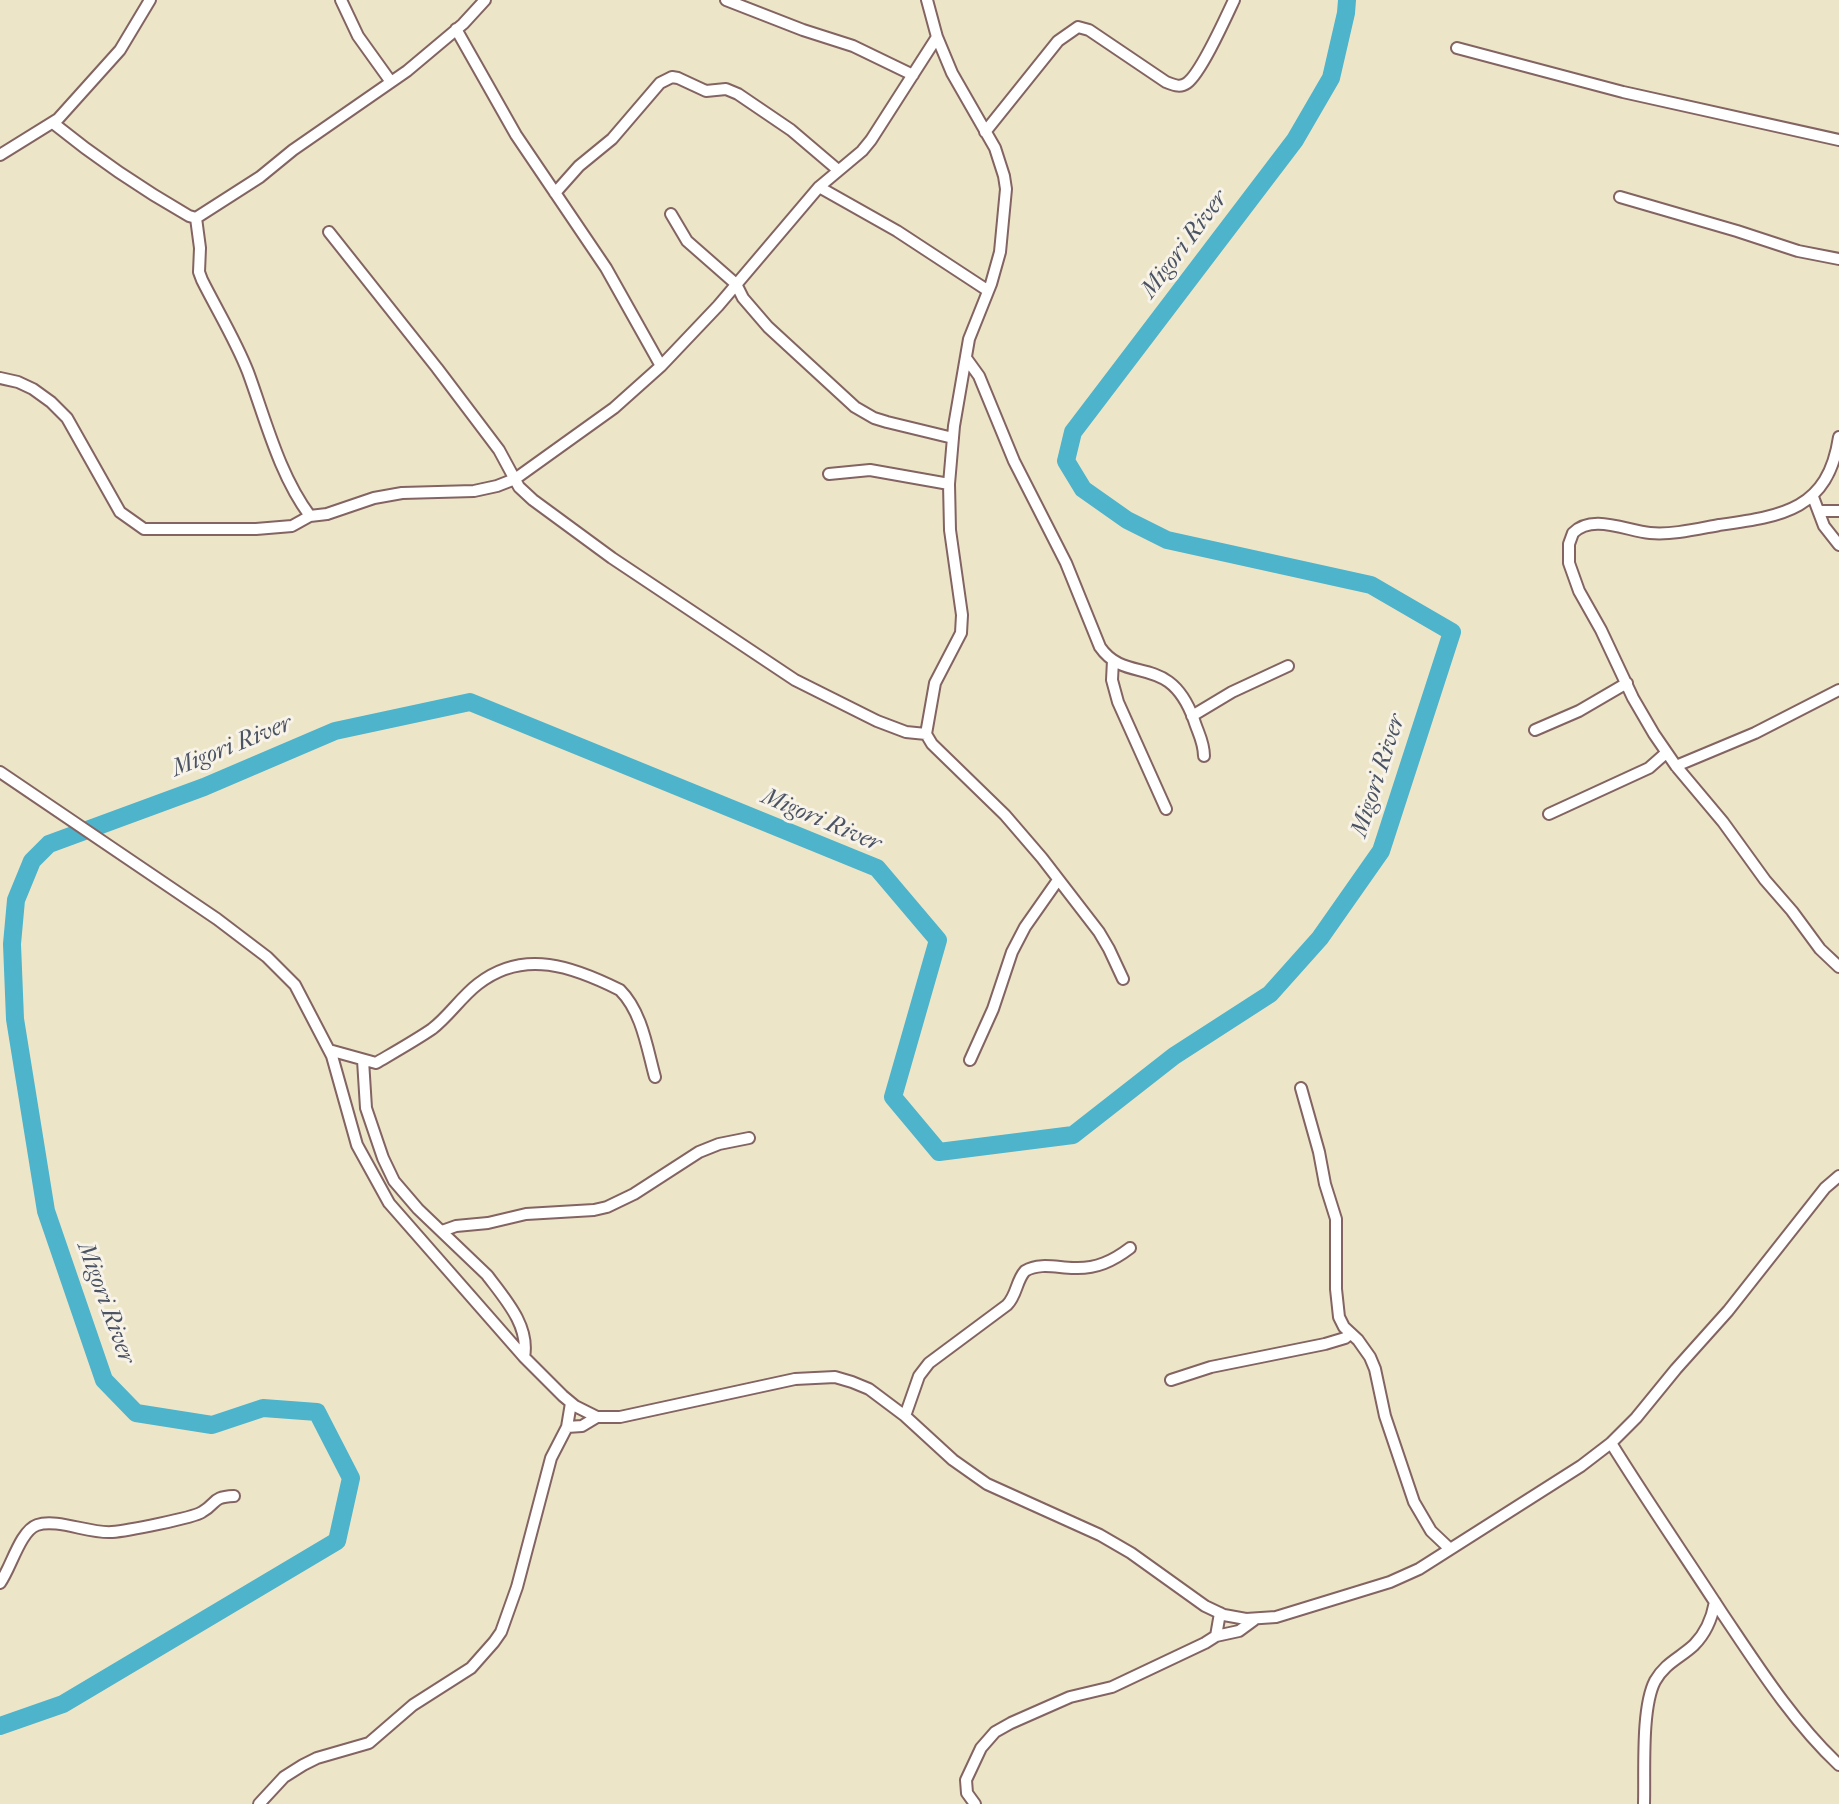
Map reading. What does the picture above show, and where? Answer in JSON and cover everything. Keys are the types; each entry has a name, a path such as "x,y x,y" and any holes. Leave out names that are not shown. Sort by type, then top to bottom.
{"street":[{"path":"0,155 53,123 120,50 150,0"},
{"path":"341,0 358,36 391,82"},
{"path":"53,123 124,177 196,218 260,177 293,150 391,82 456,29 485,0"},
{"path":"726,0 793,27 853,46 913,75"},
{"path":"927,0 937,37 963,94 999,160 1006,189 1000,252 969,339 953,438 949,484 952,557 962,624 957,643 935,683 926,734 939,752 1005,815 1058,880 1099,932 1123,979"},
{"path":"985,132 1058,41 1078,27 1089,30 1166,82 1176,86 1187,83 1197,70 1234,0"},
{"path":"456,29 516,135 606,268 661,366"},
{"path":"0,378 33,389 67,418 115,504 127,518 144,529 256,529 292,526 310,516 327,514 374,498 402,493 474,491 497,486 515,479 614,408 661,366 819,187 862,151 937,37"},
{"path":"1457,48 1623,92 1839,140"},
{"path":"555,192 579,166 612,139 660,83 671,77 706,91 726,89 738,94 791,130 838,170"},
{"path":"819,187 897,231 988,290"},
{"path":"1620,197 1798,251 1839,259"},
{"path":"671,214 687,242 736,284 743,298 768,327 855,408 887,422 953,438"},
{"path":"196,218 200,248 199,272 202,280 247,369 291,486 310,516"},
{"path":"329,233 390,307 499,450 526,494 558,520 794,680 877,722 906,732 926,734"},
{"path":"966,358 979,376 1014,461 1066,563 1100,648 1113,660 1126,666 1162,676 1182,694 1203,742 1204,756"},
{"path":"1839,437 1826,479 1813,497 1800,506 1774,516 1678,532 1651,533 1588,524 1577,529 1569,544 1569,563 1579,591 1642,716 1666,753 1723,822 1751,862 1820,949 1839,967"},
{"path":"829,474 870,470 949,484"},
{"path":"1813,497 1824,526 1839,545"},
{"path":"1819,511 1839,511"},
{"path":"1113,660 1112,680 1118,702 1166,808"},
{"path":"1192,716 1232,692 1288,666"},
{"path":"1535,730 1579,712 1627,683"},
{"path":"1676,766 1755,733 1839,690"},
{"path":"1549,814 1649,768 1666,753"},
{"path":"0,772 217,919 276,966 295,985 329,1050 357,1145 389,1203 523,1357 571,1403 597,1417"},
{"path":"970,1060 993,1009 1012,952 1058,880"},
{"path":"329,1050 376,1063 433,1028 474,988 493,974 516,965 534,962 553,965 620,990 628,997 642,1028 655,1077"},
{"path":"363,1060 366,1108 383,1158 400,1189 487,1275 526,1337 523,1357"},
{"path":"1301,1088 1336,1219 1337,1306 1344,1328 1366,1351 1375,1369 1385,1416 1414,1503 1431,1531 1450,1549"},
{"path":"442,1231 456,1226 488,1223 526,1214 607,1207 634,1195 699,1152 719,1144 748,1138"},
{"path":"568,1427 582,1426 597,1417 635,1414 752,1387 835,1377 869,1389 905,1416 953,1460 987,1484 1100,1535 1131,1553 1206,1606 1220,1613 1254,1620 1287,1614 1400,1579 1581,1466 1611,1443 1636,1418 1728,1311 1825,1188 1839,1176"},
{"path":"905,1416 924,1369 1007,1305 1014,1297 1018,1282 1026,1271 1041,1266 1096,1266 1109,1262 1130,1248"},
{"path":"1171,1380 1211,1367 1334,1342 1350,1334"},
{"path":"259,1804 284,1777 303,1765 317,1758 369,1743 413,1705 471,1668 494,1642 517,1587 551,1458 568,1427 571,1403"},
{"path":"1611,1443 1715,1602 1789,1707 1839,1765"},
{"path":"0,1583 25,1536 38,1525 117,1532 198,1514 219,1498 234,1496"},
{"path":"1644,1804 1650,1693 1665,1666 1702,1636 1715,1602"},
{"path":"1216,1636 1220,1613"},
{"path":"975,1804 967,1793 966,1780 981,1748 995,1732 1070,1697 1112,1687 1216,1636 1242,1629 1254,1620"}],"waterway":[{"name":"Migori River","path":"0,1726 63,1704 337,1541 351,1478 317,1412 263,1408 212,1425 136,1413 104,1380 46,1211 15,1019 12,944 16,900 32,861 49,844 204,787 335,731 470,702 877,868 938,940 893,1097 939,1152 1073,1135 1174,1056 1270,994 1320,938 1381,851 1452,632 1371,585 1167,540 1127,520 1083,489 1066,461 1073,432 1295,140 1331,78 1347,0"}]}
